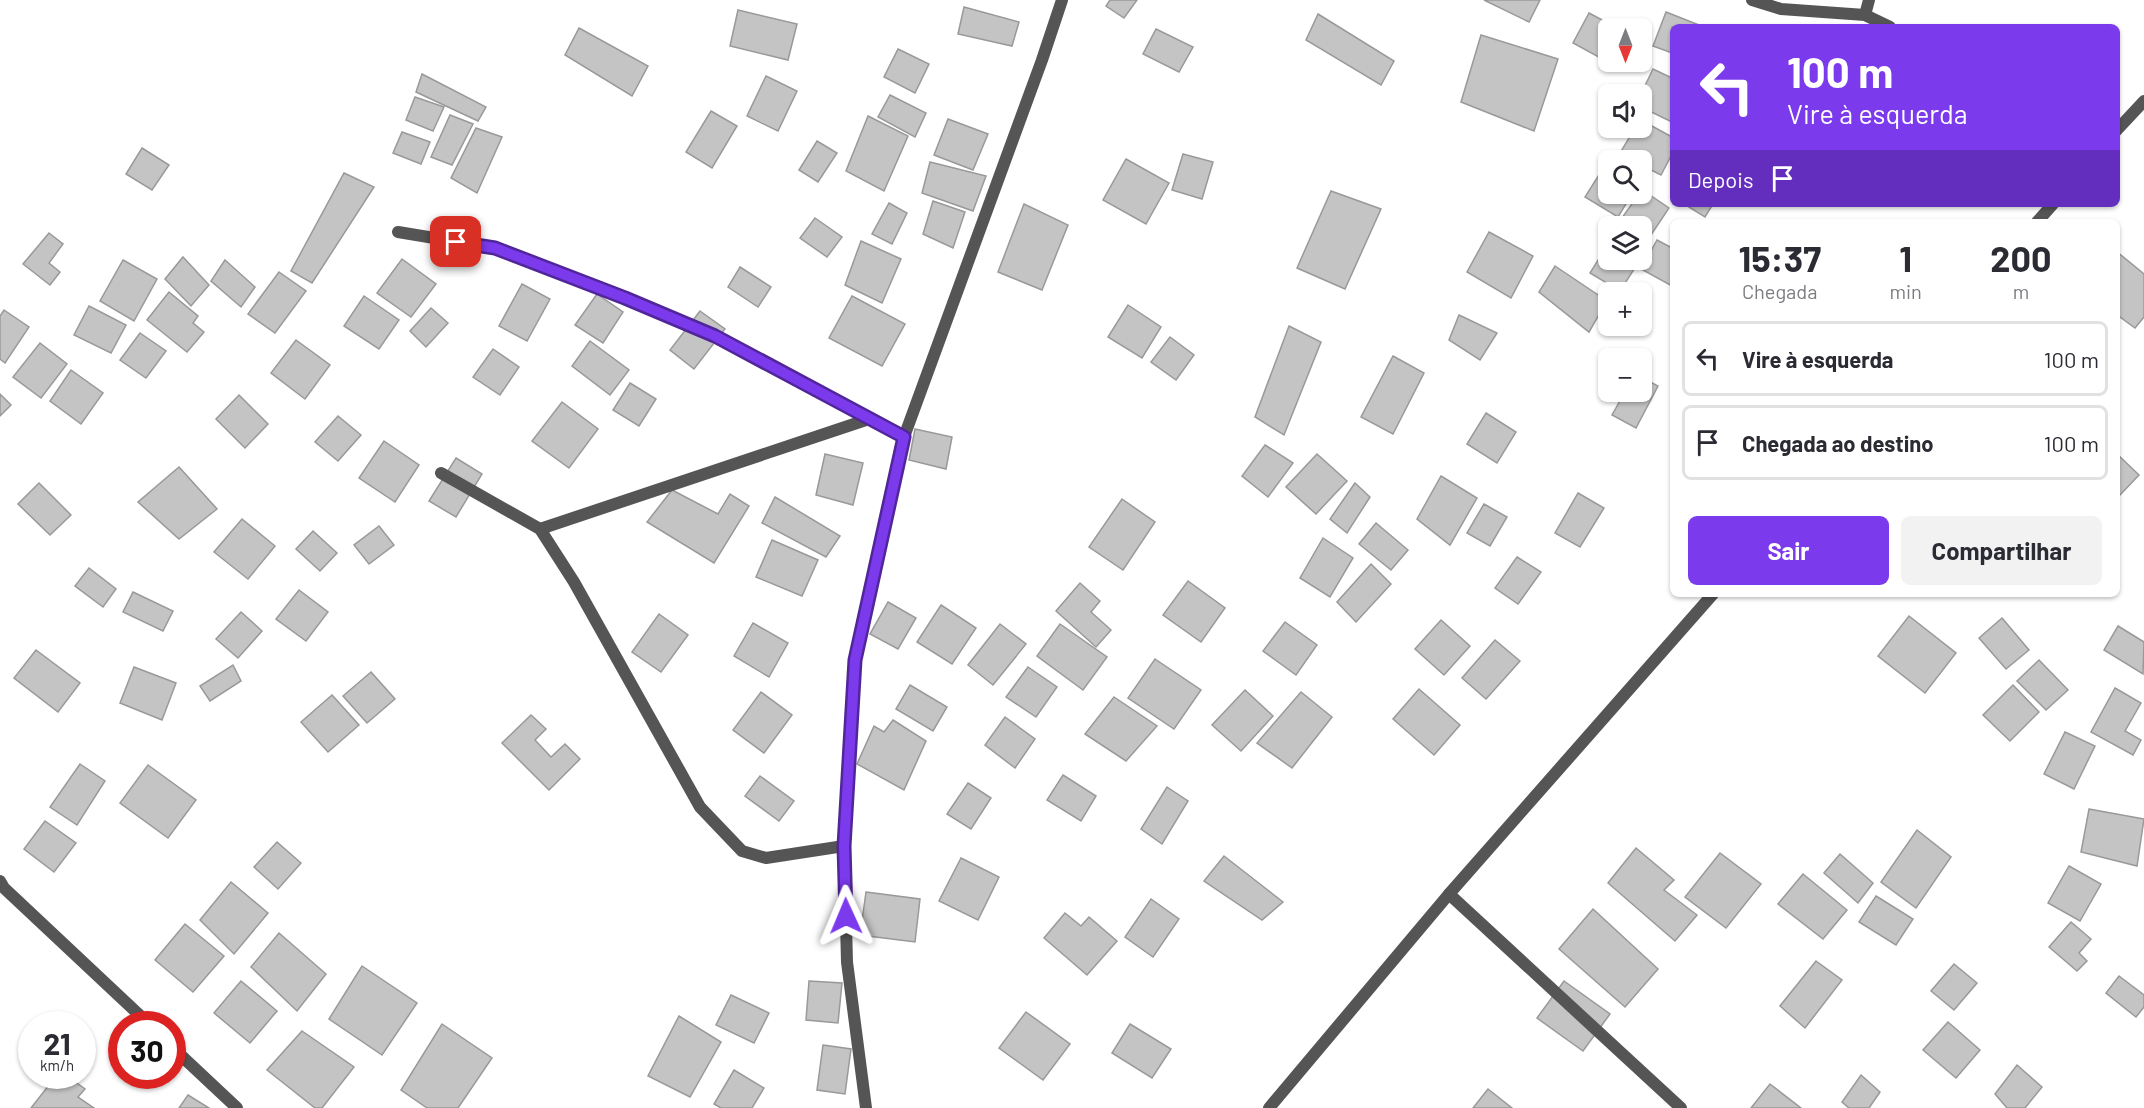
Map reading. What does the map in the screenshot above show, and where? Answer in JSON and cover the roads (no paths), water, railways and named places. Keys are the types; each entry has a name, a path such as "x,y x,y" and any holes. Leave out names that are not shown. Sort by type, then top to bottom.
{"street":[{"path":"866,1108 847,962 844,846 855,660 904,437 1062,0"},
{"path":"1752,0 1781,9 1865,15 1884,24"},
{"path":"1865,15 1869,0"},
{"path":"2120,127 2144,101"},
{"path":"2040,219 2050,207"},
{"path":"398,232 495,248 625,298 715,336 904,437"},
{"path":"540,529 869,419"},
{"path":"441,473 540,529 574,582 700,807 742,851 766,858 844,846"},
{"path":"1269,1108 1449,894 1710,597"},
{"path":"0,881 4,888 135,1011"},
{"path":"1449,894 1682,1108"},
{"path":"186,1060 237,1108"}]}
